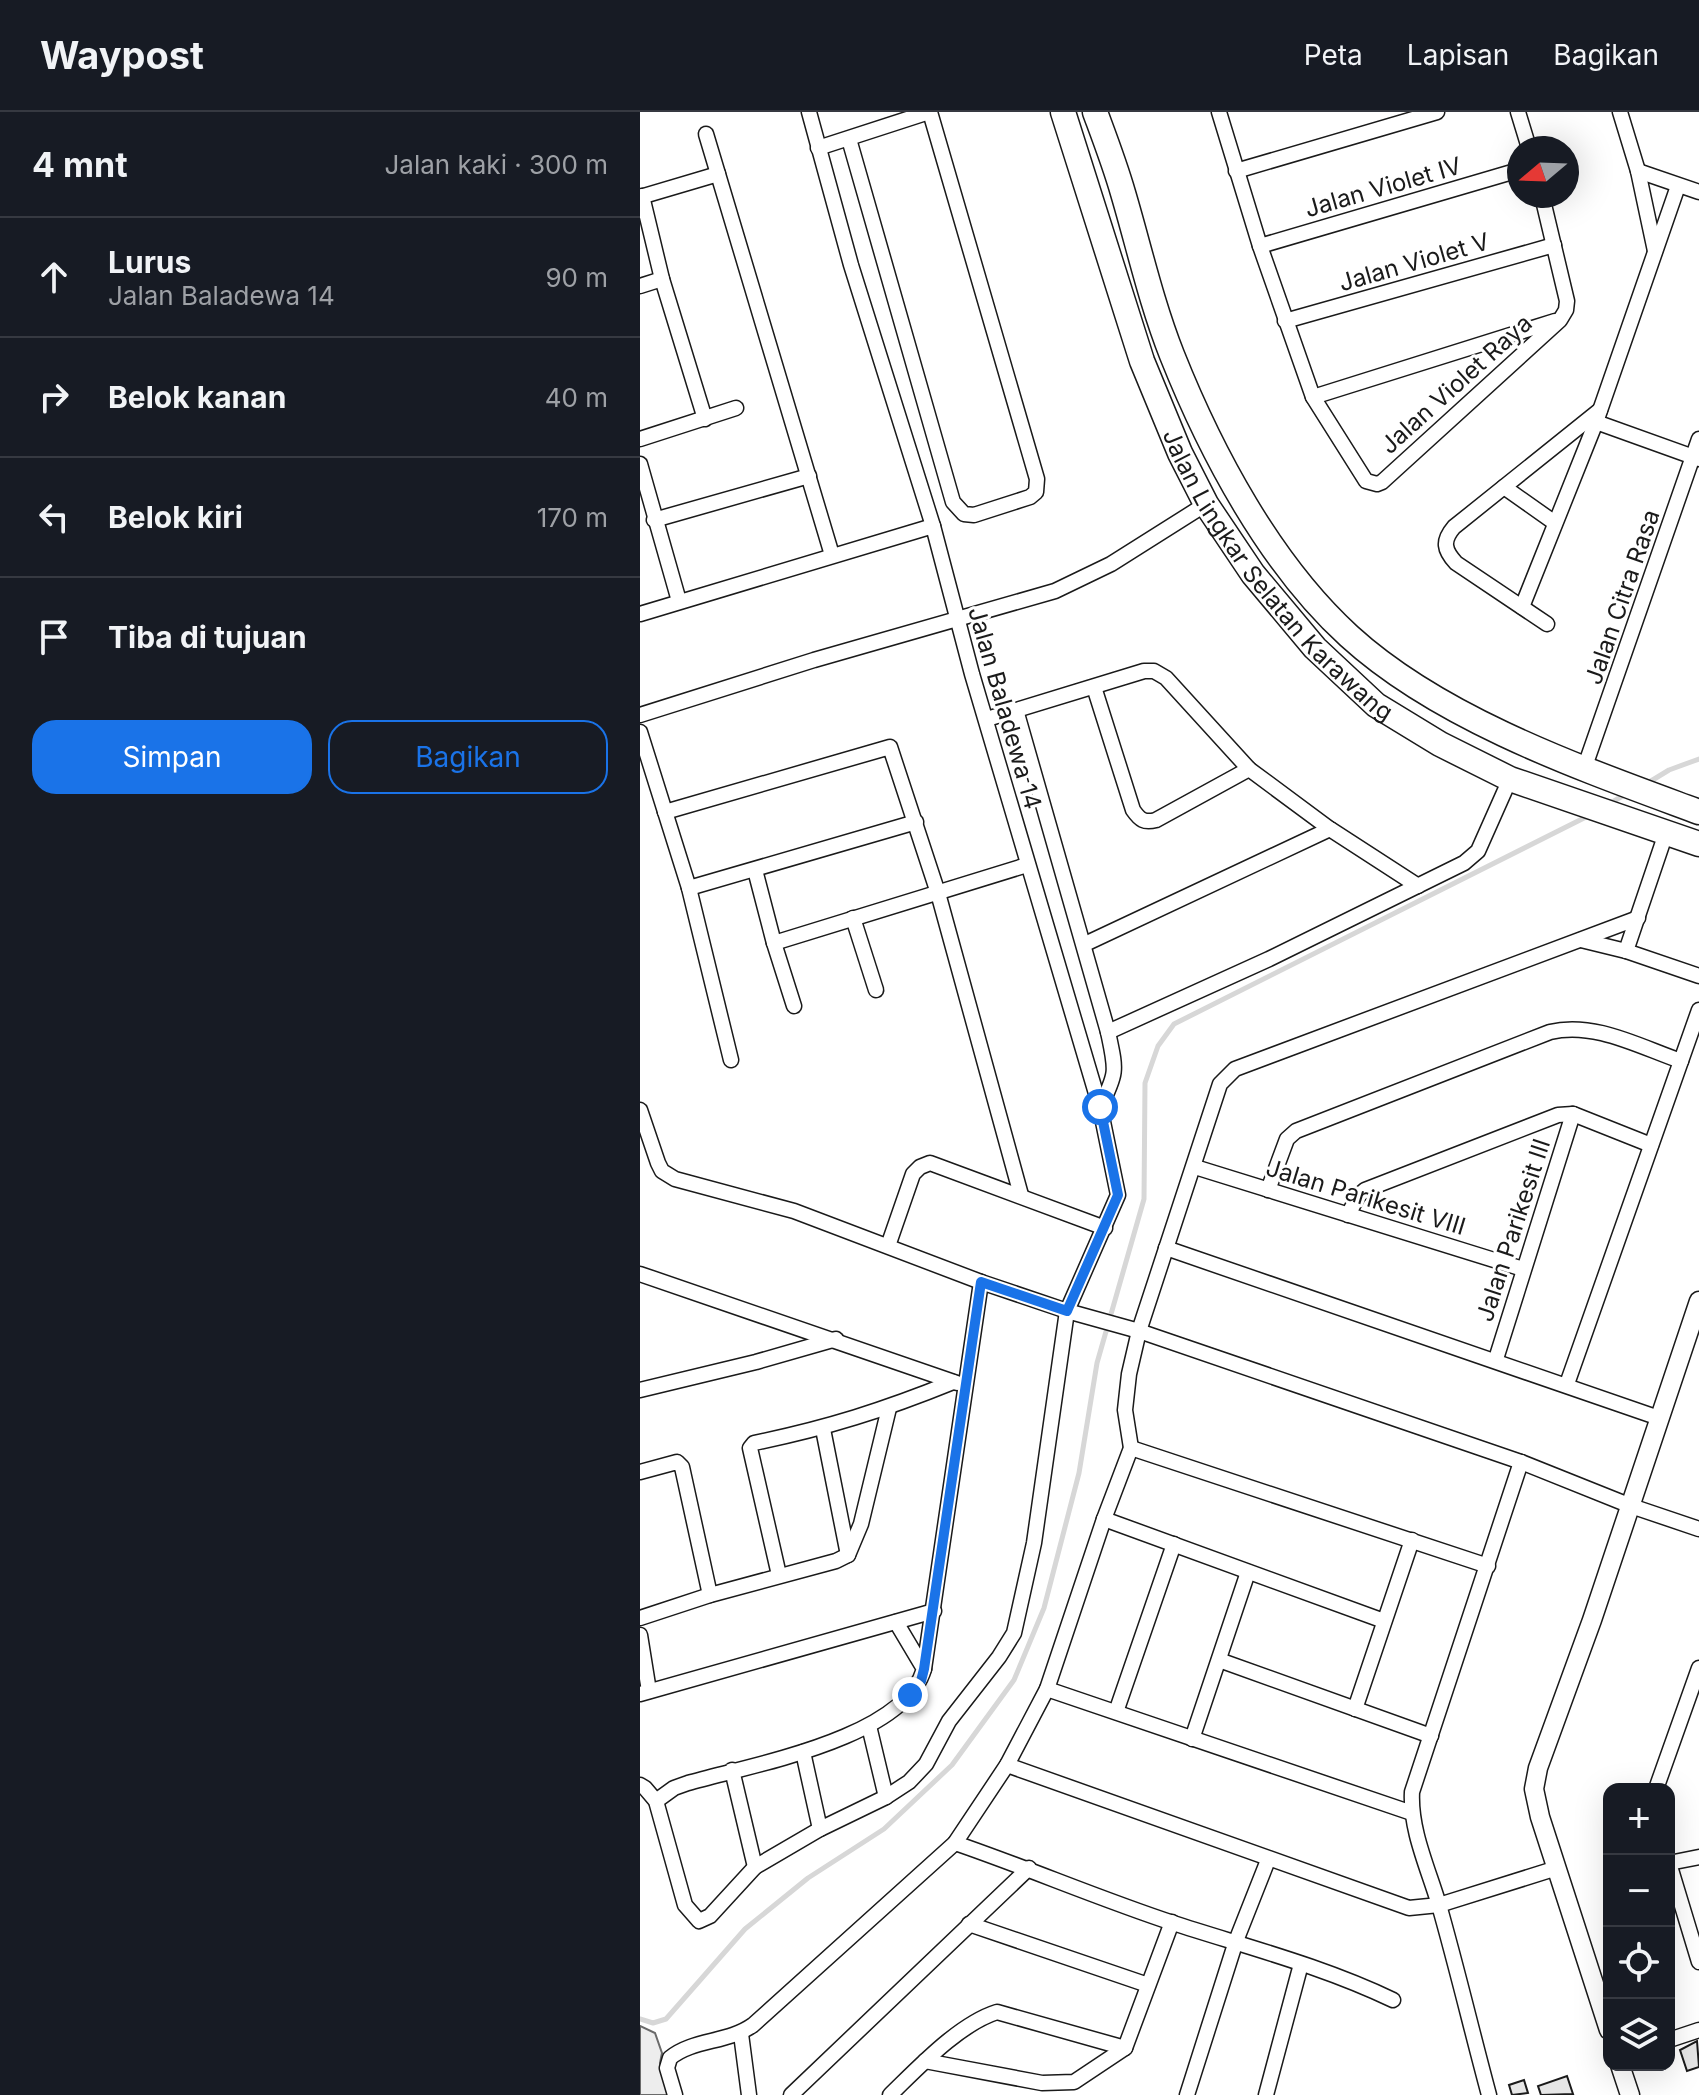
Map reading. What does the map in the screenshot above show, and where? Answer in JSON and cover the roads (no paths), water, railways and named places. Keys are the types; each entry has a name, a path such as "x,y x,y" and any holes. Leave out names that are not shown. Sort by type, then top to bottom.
{"main road":[{"name":"Jalan Lingkar Selatan Karawang","path":"1063,112 1119,293 1167,427 1206,504 1253,574 1315,648 1376,705 1405,724 1510,779 1699,844"},
{"name":"Jalan Lingkar Selatan Karawang","path":"1095,112 1122,190 1151,295 1185,385 1247,508 1297,579 1348,635 1384,663 1463,712 1584,769 1699,812"}],"street":[{"name":"Jalan Baladewa 14","path":"656,1801 685,1905 699,1921 710,1916 755,1867 820,1829 886,1797 909,1782 926,1764 949,1721 1014,1633 1034,1543 1067,1311 1118,1195 1100,1107 956,618 933,526 851,265 809,112"},
{"path":"818,148 929,112 1037,479 1036,492 1030,497 974,515 964,514 953,502 849,139"},
{"name":"Jalan Violet Raya","path":"1219,112 1260,246 1313,397 1366,481 1377,484 1560,320 1567,301 1545,208"},
{"path":"1236,171 1437,112"},
{"path":"1518,112 1525,136"},
{"path":"1620,112 1638,171 1655,253"},
{"path":"706,134 832,555"},
{"path":"1638,171 1699,192"},
{"path":"705,419 662,279 641,197 718,174"},
{"name":"Jalan Violet IV","path":"1260,246 1507,174"},
{"path":"1522,607 1598,416 1678,186"},
{"name":"Jalan Violet V","path":"1285,321 1554,245"},
{"path":"640,286 662,279"},
{"path":"1313,397 1560,320"},
{"path":"640,439 736,408"},
{"path":"1598,416 1696,458"},
{"path":"1547,624 1456,563 1445,543 1454,527 1598,416"},
{"name":"Jalan Citra Rasa","path":"1584,769 1696,458 1699,439"},
{"path":"640,464 679,601"},
{"path":"654,520 809,476"},
{"path":"1504,487 1555,523"},
{"path":"640,715 1075,583 1206,504"},
{"path":"640,614 933,526"},
{"path":"987,719 1144,671 1161,674 1249,769 1330,829 1418,886"},
{"path":"1094,687 1133,810 1139,819 1147,822 1156,820 1249,769"},
{"path":"1016,710 1108,1032 1114,1079 1100,1107"},
{"path":"640,732 689,888 731,1060"},
{"path":"665,812 890,747 938,893 1021,1195"},
{"path":"1108,1032 1269,959 1472,858 1510,779"},
{"path":"689,888 916,822"},
{"path":"1085,944 1330,829"},
{"path":"1626,951 1666,833"},
{"path":"774,943 1027,865"},
{"path":"755,870 794,1006"},
{"path":"853,918 876,990"},
{"path":"675,2095 667,2068 670,2058 677,2052 741,2034 955,1843 1007,1765 1047,1689 1131,1448 1125,1410 1139,1331 1220,1084 1235,1069 1638,918"},
{"path":"1580,940 1626,951 1699,976"},
{"path":"1567,1384 1699,1010"},
{"path":"1268,1190 1287,1139 1296,1131 1550,1032 1572,1028 1593,1030 1681,1061"},
{"path":"640,1110 658,1163 667,1175 794,1211 981,1282 1139,1331 1521,1462 1631,1506 1699,1529"},
{"path":"1348,1215 1358,1196 1365,1190 1548,1118 1573,1114 1651,1145"},
{"name":"Jalan Parikesit III","path":"1496,1359 1573,1114"},
{"path":"888,1246 913,1174 930,1163 1105,1228"},
{"name":"Jalan Parikesit VIII","path":"1195,1167 1523,1269"},
{"path":"1166,1248 1496,1359 1659,1418"},
{"path":"640,1274 959,1383"},
{"path":"640,1785 656,1801 674,1788 803,1752 869,1726 910,1695 921,1681 934,1611 959,1383 981,1282"},
{"path":"1603,2011 1534,1789 1538,1768 1631,1506 1699,1301"},
{"path":"640,1390 836,1339"},
{"path":"779,1575 750,1448 754,1443 823,1429 959,1383"},
{"path":"640,1618 848,1555 861,1524 889,1408"},
{"path":"823,1429 848,1555"},
{"path":"1131,1448 1488,1566"},
{"path":"640,1472 677,1462 682,1467 710,1595"},
{"path":"1489,2095 1412,1813 1412,1792 1521,1462"},
{"path":"1104,1519 1384,1621"},
{"path":"1355,1709 1412,1540"},
{"path":"1116,1712 1174,1544"},
{"path":"1192,1739 1248,1572"},
{"path":"640,1635 645,1692 934,1611"},
{"path":"896,1622 924,1669"},
{"path":"1219,1660 1431,1736"},
{"path":"1658,1783 1699,1668"},
{"path":"1047,1689 1412,1813"},
{"path":"869,1726 886,1797"},
{"path":"803,1752 820,1829"},
{"path":"1007,1765 1409,1908 1439,1905 1557,1868"},
{"path":"732,1770 755,1867"},
{"path":"955,1843 1172,1922 1356,1982 1393,2000"},
{"path":"1675,1862 1699,1857"},
{"path":"1187,2095 1236,1941 1268,1860"},
{"path":"791,2095 1029,1868"},
{"path":"1675,1879 1696,1936 1699,1962"},
{"path":"925,2061 1042,2083 1065,2084 1089,2073 1125,2048 1172,1922"},
{"path":"969,1924 1148,1985"},
{"path":"1266,2095 1301,1964"},
{"path":"890,2095 925,2061 970,2026 997,2012 1125,2048"},
{"path":"1675,2038 1699,2030"},
{"path":"741,2034 749,2095"},
{"path":"1622,2071 1630,2095"}],"waterway":[{"path":"1646,784 1669,770 1699,759"},
{"path":"1607,805 1626,794"},
{"path":"640,2019 653,2023 666,2019 745,1929 808,1878 884,1829 952,1765 1014,1680 1044,1608 1079,1473 1097,1363 1144,1199 1145,1083 1158,1046 1174,1024 1588,816"}]}
